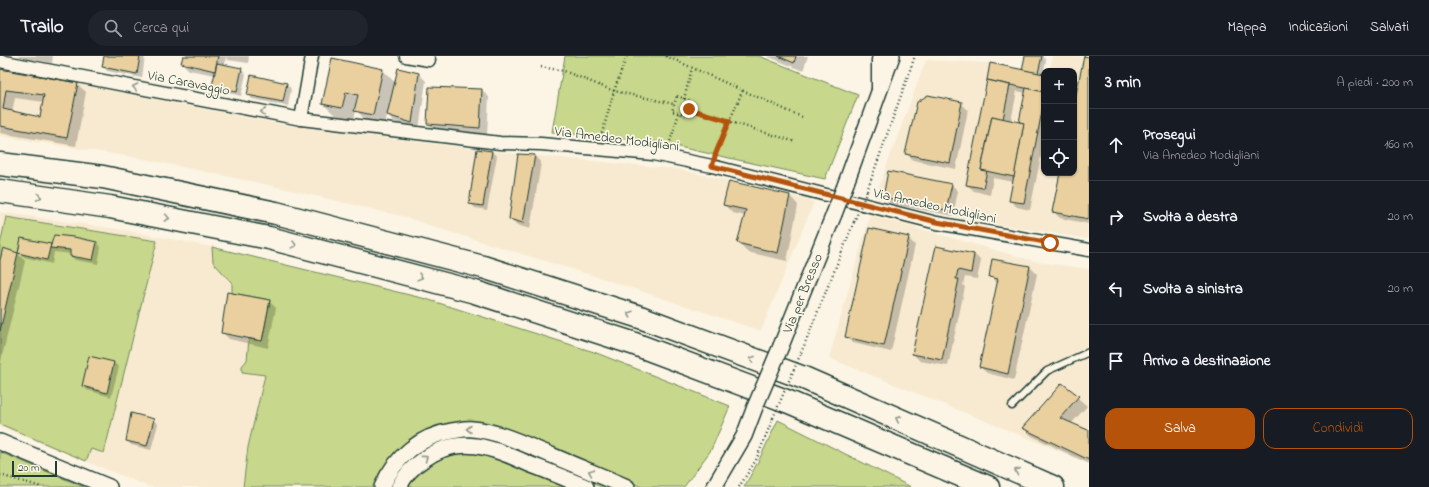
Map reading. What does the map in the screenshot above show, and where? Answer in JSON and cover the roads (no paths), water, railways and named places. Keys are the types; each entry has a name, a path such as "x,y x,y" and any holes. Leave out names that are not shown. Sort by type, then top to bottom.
{"highway":[{"path":"0,164 103,177 276,213 483,267 640,317 804,378 1053,487"},
{"path":"0,191 110,207 269,238 475,292 632,343 766,393 988,487"}],"street":[{"path":"301,119 312,56"},
{"path":"406,56 429,60"},
{"name":"Via per Bresso","path":"878,94 879,56"},
{"name":"Via per Bresso","path":"714,487 744,436 834,214 892,56"},
{"name":"Via Caravaggio","path":"0,61 301,119"},
{"name":"Via Amedeo Modigliani","path":"301,119 500,143 541,144 654,154 712,166 937,222 1089,250"},
{"path":"382,487 387,474 397,462 422,441 436,434 460,429 472,429 503,436 627,487"},
{"path":"0,442 109,487"},
{"path":"399,487 409,471 430,454 444,448 457,445 472,445 500,451 586,487"}],"lane":[{"path":"1012,406 1047,371 1089,352"},
{"path":"928,461 945,475"}]}
